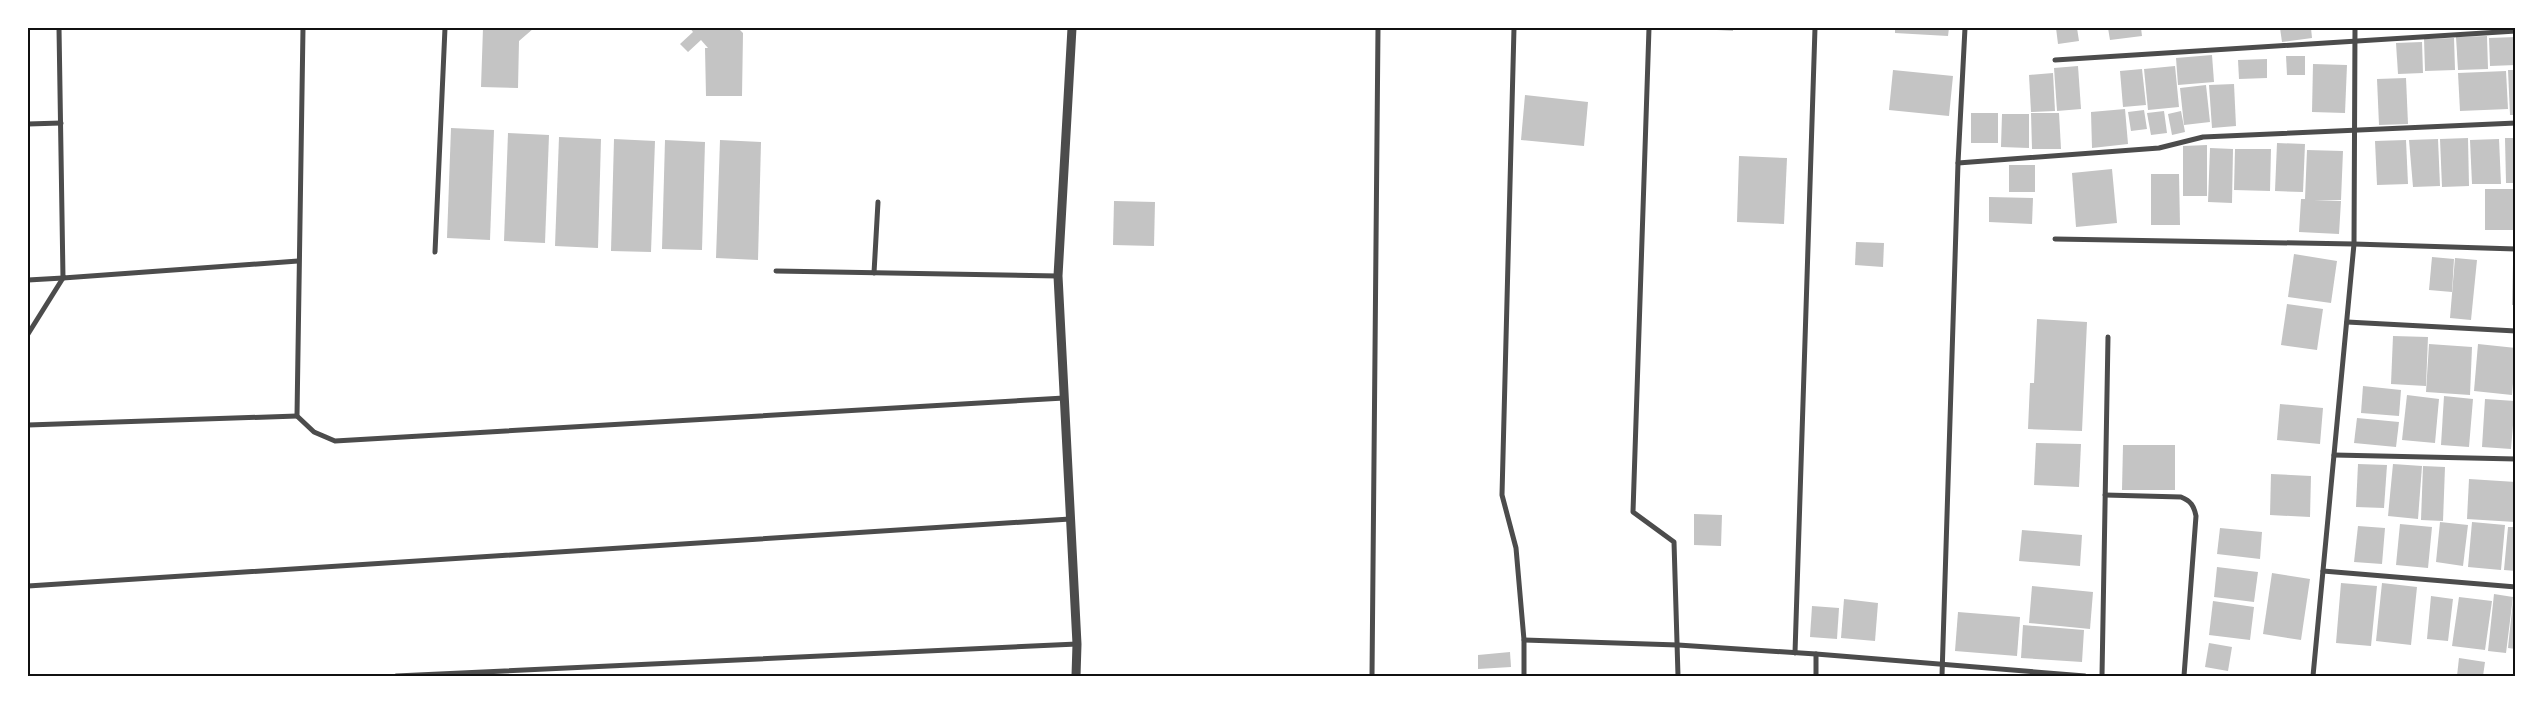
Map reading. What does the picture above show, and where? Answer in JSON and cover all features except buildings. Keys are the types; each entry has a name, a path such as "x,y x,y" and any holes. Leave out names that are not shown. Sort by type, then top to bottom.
{"street":[{"path":"28,334 63,278 60,28"},
{"path":"297,416 303,28"},
{"path":"435,252 445,28"},
{"path":"1072,28 1058,276 1077,644 1076,676"},
{"path":"1372,676 1378,28"},
{"path":"1514,28 1502,495 1516,548 1524,640 1524,676"},
{"path":"1650,28 1633,512 1674,542 1678,676"},
{"path":"1796,653 1815,28"},
{"path":"1942,676 1958,163 1966,28"},
{"path":"2313,676 2354,244 2355,28"},
{"path":"2055,60 2355,42 2516,30"},
{"path":"28,124 61,123"},
{"path":"1958,163 2159,148 2202,137 2516,123"},
{"path":"874,273 878,202"},
{"path":"2055,240 2354,244 2516,249"},
{"path":"28,280 298,261"},
{"path":"776,271 1058,276"},
{"path":"2347,322 2516,331"},
{"path":"2102,676 2108,337"},
{"path":"28,425 297,416 314,432 335,441 1064,398"},
{"path":"2334,455 2516,459"},
{"path":"2105,495 2181,497 2189,500 2194,507 2196,516 2184,676"},
{"path":"28,586 1070,519"},
{"path":"2323,571 2516,587"},
{"path":"1524,640 1678,645 1816,654 2085,676"},
{"path":"396,676 1077,644"},
{"path":"1816,654 1816,676"}]}
